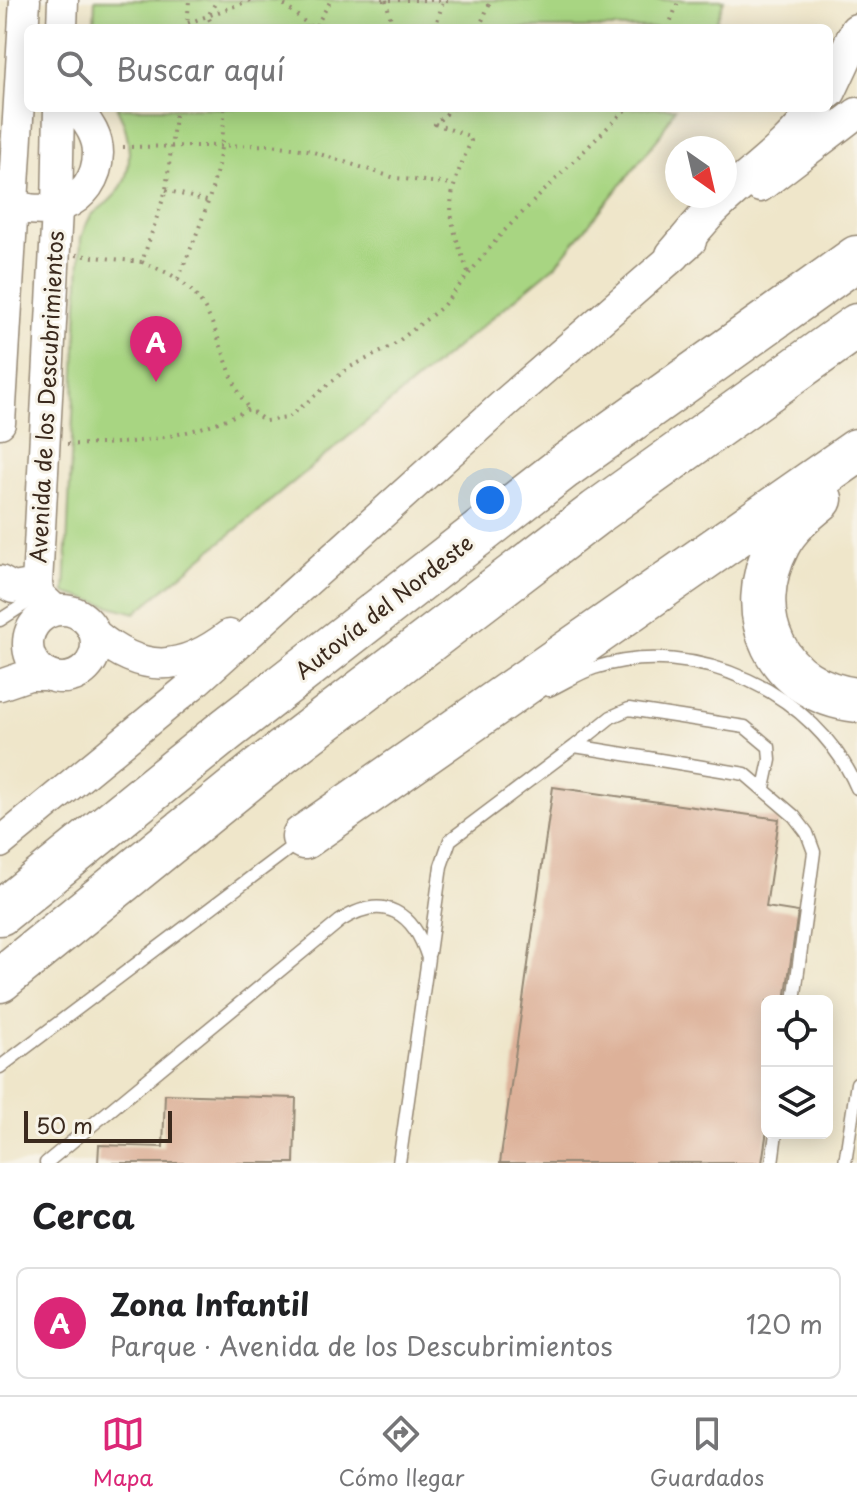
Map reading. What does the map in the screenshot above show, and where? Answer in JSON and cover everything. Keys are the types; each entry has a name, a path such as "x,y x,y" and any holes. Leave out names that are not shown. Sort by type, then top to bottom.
{"highway":[{"name":"Autovía del Nordeste","path":"0,913 226,730 564,467 857,258"},
{"path":"0,980 284,750 597,512 857,326"},
{"path":"304,837 857,451"},
{"path":"857,467 801,514 779,542 765,575 763,605 767,634 784,664 805,685 835,697 857,700"}],"main road":[{"path":"833,82 857,31"},
{"path":"673,255 715,207 761,170 804,127 814,112"}],"street":[{"name":"Avenida de los Descubrimientos","path":"0,423 6,202 25,0"},
{"path":"62,24 63,0"},
{"name":"Avenida de los Descubrimientos","path":"0,581 13,588 44,596 59,112"},
{"name":"Avenida de los Descubrimientos","path":"6,202 23,210 57,210 80,197 94,176 98,153 93,130 80,112"},
{"path":"0,843 191,686 673,255 857,113"},
{"path":"0,668 28,638 44,596 80,614 95,634 133,661 155,665 178,662 214,647 348,543"},
{"path":"0,685 29,675 70,677 89,666 94,656 95,634"},
{"path":"28,638 32,660 48,675"}],"lane":[{"path":"0,620 44,596"},
{"path":"538,695 594,668 645,659 693,662 747,679 789,703 824,732 848,767 857,788"},
{"path":"399,1163 441,866 450,840 611,717 629,709 745,727 769,747 770,760 764,788"},
{"path":"575,746 715,766 745,774 794,816 807,833 814,852 795,995"},
{"path":"0,1067 304,837 390,791 452,751"},
{"path":"46,1163 356,911 379,906 407,919 420,933 428,958"},
{"path":"845,1163 857,1083"},
{"path":"772,1163 775,1139"}],"path":[{"path":"187,24 189,0"},
{"path":"208,16 217,0"},
{"path":"191,24 251,0"},
{"path":"278,0 308,24"},
{"path":"318,24 331,0"},
{"path":"392,24 385,0 445,1 436,24"},
{"path":"481,24 491,0"},
{"path":"670,24 679,0"},
{"path":"208,16 211,24"},
{"path":"142,262 166,190 176,112"},
{"path":"178,279 211,202 224,144 224,112"},
{"path":"448,112 435,124 469,136 471,141 452,184 449,209 468,272"},
{"path":"74,254 142,262 178,279 199,301 215,329 239,396 249,409 265,421 288,418 348,368 391,347 442,307 468,272 623,112"},
{"path":"123,147 224,144 307,150 395,178 452,184"},
{"path":"166,190 211,202"},
{"path":"71,444 110,445 173,437 249,409"}],"green space":[{"path":"95,0 724,0 715,24 94,24"},
{"path":"119,112 673,112 660,136 557,264 135,613 65,593 81,238 92,214 116,194 126,174 129,151"}],"building":[{"path":"553,787 779,819 766,907 798,912 786,995 761,995 761,1139 766,1139 762,1163 500,1163"},
{"path":"165,1094 296,1098 294,1163 98,1163 99,1145 163,1147"}],"place":[{"name":"Zona Infantil","path":"156,382"}]}
